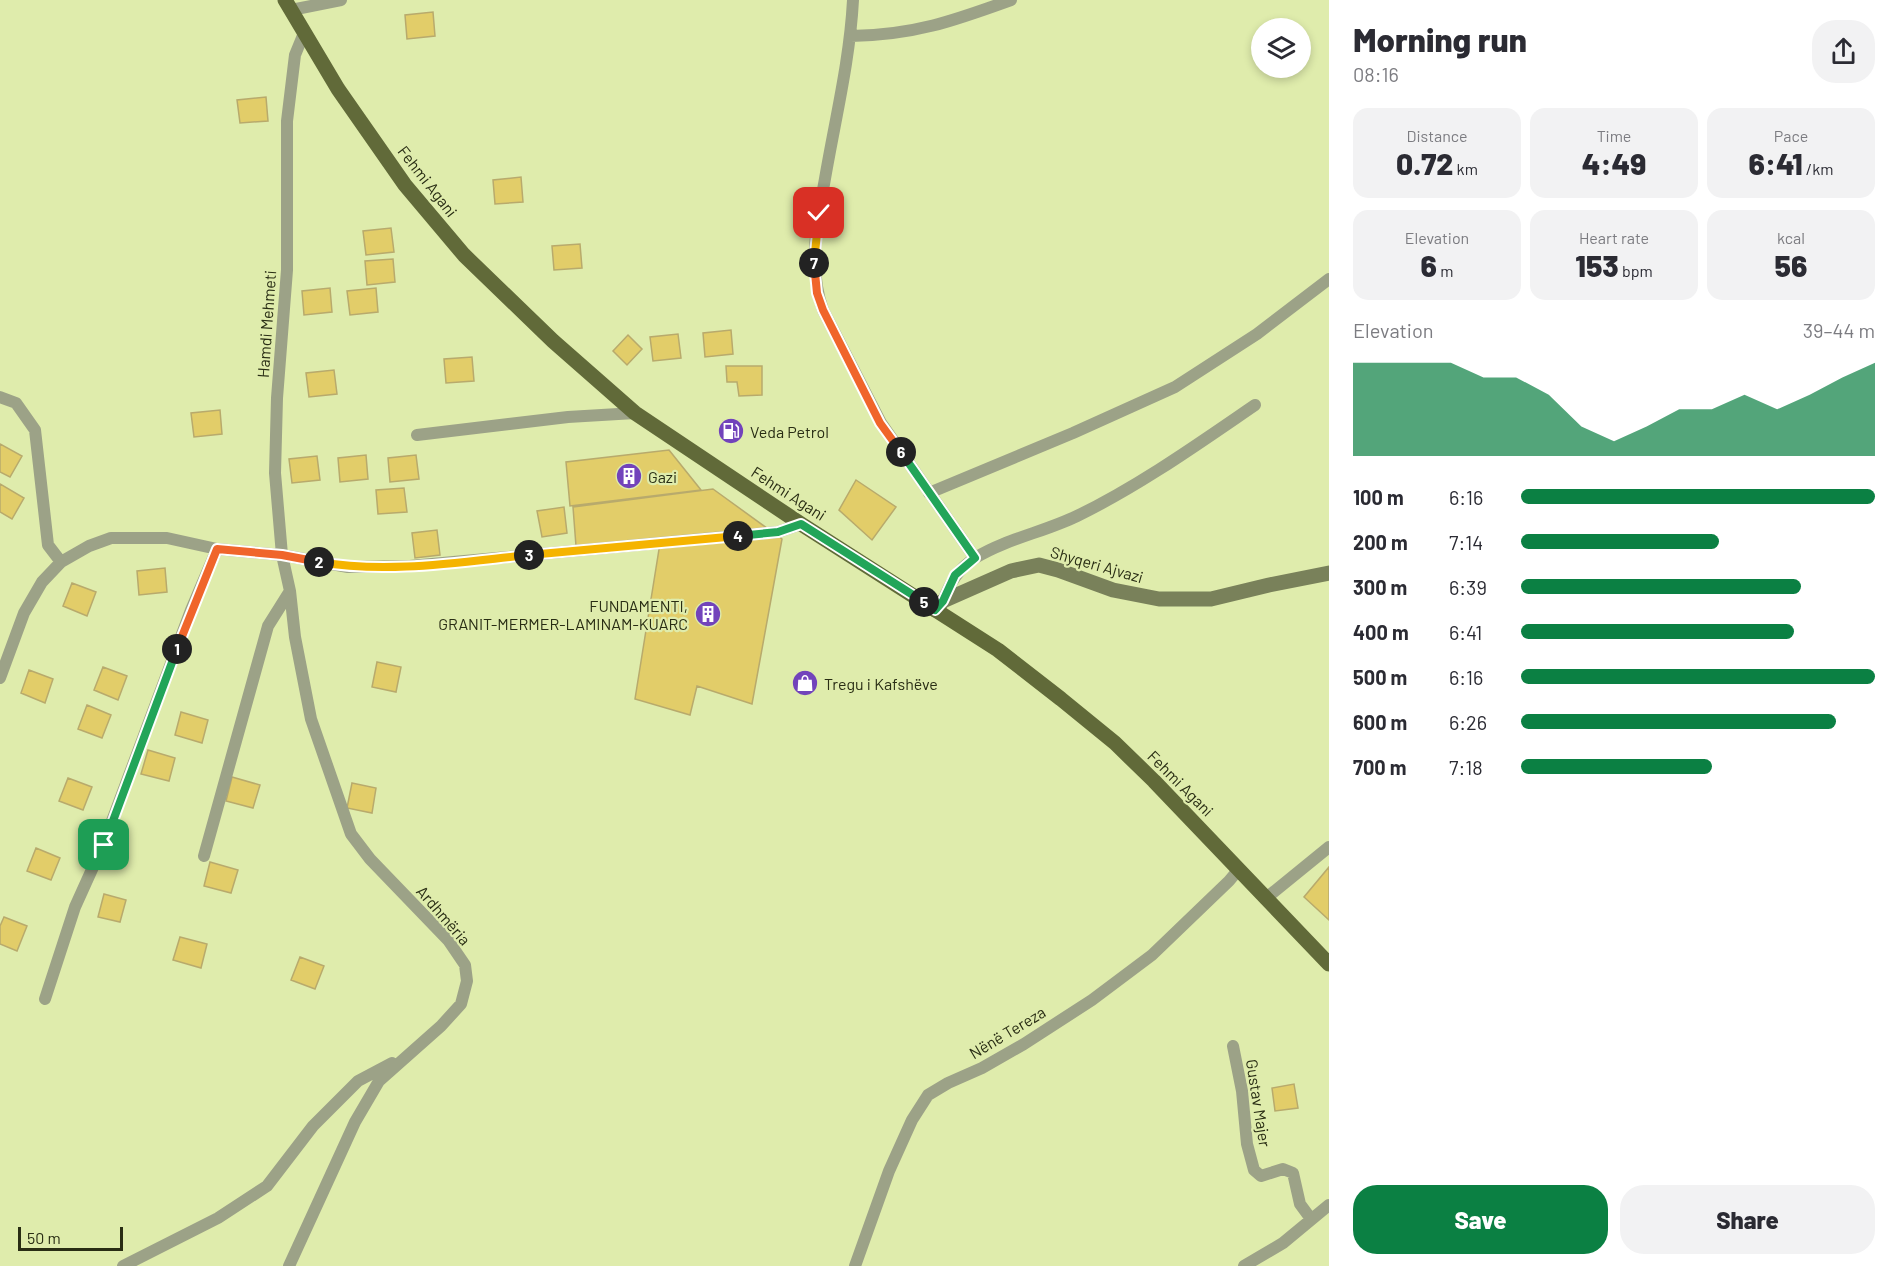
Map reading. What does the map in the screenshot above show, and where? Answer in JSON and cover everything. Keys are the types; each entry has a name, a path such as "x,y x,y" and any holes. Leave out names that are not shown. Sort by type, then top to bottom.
{"main road":[{"name":"Fehmi Agani","path":"288,5 338,89 405,185 464,255 553,341 635,413 801,524 939,606 1115,743 1329,964"}],"street":[{"path":"288,5 341,0"},
{"path":"853,0 851,36 819,213 814,274 817,293 823,310 880,423 975,558"},
{"path":"851,36 890,35 946,24 1011,0"},
{"name":"Hamdi Mehmeti","path":"282,555 275,473 277,398 287,270 287,121 293,64 304,33"},
{"path":"929,493 1073,433 1175,387 1257,334 1329,279"},
{"path":"0,397 16,403 34,430 48,545 61,562"},
{"path":"939,606 955,575 975,558 1075,517 1109,499 1203,441 1255,405"},
{"path":"417,435 568,417 635,413"},
{"path":"0,678 24,613 42,582 61,562 89,546 111,538 167,538 217,549 282,555 348,567 410,566 778,532 801,524"},
{"path":"45,999 75,907 104,845 191,610 217,549"},
{"name":"Ardhmëria","path":"282,555 311,718 351,834 370,859 448,940 465,966 467,981 461,1004 412,1053 379,1080 355,1122 289,1266"},
{"name":"Shyqeri Ajvazi","path":"939,606 1011,571 1039,565 1113,590 1159,599 1211,599 1329,573"},
{"path":"204,856 268,626 290,591"},
{"path":"1265,899 1329,847"},
{"name":"Nënë Tereza","path":"855,1266 889,1171 912,1120 928,1095 1024,1044 1092,1000 1152,955 1239,869"},
{"name":"Gustav Majer","path":"1233,1046 1242,1091 1247,1144 1254,1170 1261,1176 1283,1169 1293,1173 1300,1204 1311,1219"},
{"path":"123,1266 218,1218 267,1186 313,1126 358,1082 412,1053"},
{"path":"1244,1266 1283,1243 1329,1205"}],"building":[{"path":"433,12 435,36 407,39 405,15"},
{"path":"266,97 268,121 240,123 237,100"},
{"path":"521,177 523,202 495,204 493,180"},
{"path":"391,228 394,252 366,255 363,231"},
{"path":"580,244 582,268 554,270 552,246"},
{"path":"393,259 395,282 367,285 365,261"},
{"path":"330,288 332,312 304,315 302,291"},
{"path":"376,288 378,312 350,315 347,291"},
{"path":"731,330 733,354 705,357 703,333"},
{"path":"678,334 681,358 653,361 650,337"},
{"path":"628,335 642,349 627,365 613,351"},
{"path":"472,357 474,381 446,383 444,359"},
{"path":"726,366 762,366 762,395 739,396 737,382 727,382"},
{"path":"334,370 337,394 309,397 306,373"},
{"path":"220,410 222,434 194,437 191,413"},
{"path":"0,444 22,456 10,477 0,472"},
{"name":"Gazi","path":"669,450 701,490 570,506 566,462"},
{"path":"366,455 368,479 340,482 338,458"},
{"path":"416,455 419,479 390,482 388,458"},
{"path":"317,456 320,480 292,483 289,459"},
{"path":"856,480 896,507 872,540 839,510"},
{"path":"0,484 24,498 12,519 0,512"},
{"path":"404,488 407,512 378,514 376,490"},
{"name":"FUNDAMENTI, GRANIT-MERMER-LAMINAM-KUARC","path":"713,489 782,539 752,704 697,686 690,715 635,699 660,543 576,546 573,507"},
{"path":"564,507 567,533 542,537 537,511"},
{"path":"437,530 440,555 415,558 412,533"},
{"path":"165,568 167,592 139,595 137,571"},
{"path":"72,583 96,592 87,616 63,606"},
{"path":"377,662 401,667 396,692 372,687"},
{"path":"103,667 127,676 118,700 94,690"},
{"path":"29,670 53,679 45,703 21,693"},
{"path":"87,705 111,715 102,738 78,729"},
{"path":"181,712 208,720 202,743 175,735"},
{"path":"148,750 175,758 169,781 141,774"},
{"path":"232,777 260,785 253,808 226,801"},
{"path":"68,778 92,787 83,810 59,801"},
{"path":"352,783 376,788 372,813 347,808"},
{"path":"36,848 60,858 51,880 27,871"},
{"path":"210,862 238,870 231,893 204,886"},
{"path":"1329,867 1329,920 1304,897"},
{"path":"104,894 126,900 120,922 98,917"},
{"path":"4,917 27,926 17,951 0,944 0,926"},
{"path":"180,937 207,944 201,968 173,960"},
{"path":"300,957 324,966 315,989 291,980"},
{"path":"1294,1084 1298,1108 1275,1111 1272,1088"}],"place":[{"name":"Veda Petrol","path":"731,431"},
{"name":"Gazi","path":"629,476"},
{"name":"FUNDAMENTI, GRANIT-MERMER-LAMINAM-KUARC","path":"708,614"},
{"name":"Tregu i Kafshëve","path":"805,683"}],"route":[{"path":"104,845 191,610 217,549 282,555 348,567 410,566 778,532 801,524 935,610 943,601 955,575 975,558 880,423 855,369 823,310 814,274 819,213"}]}
